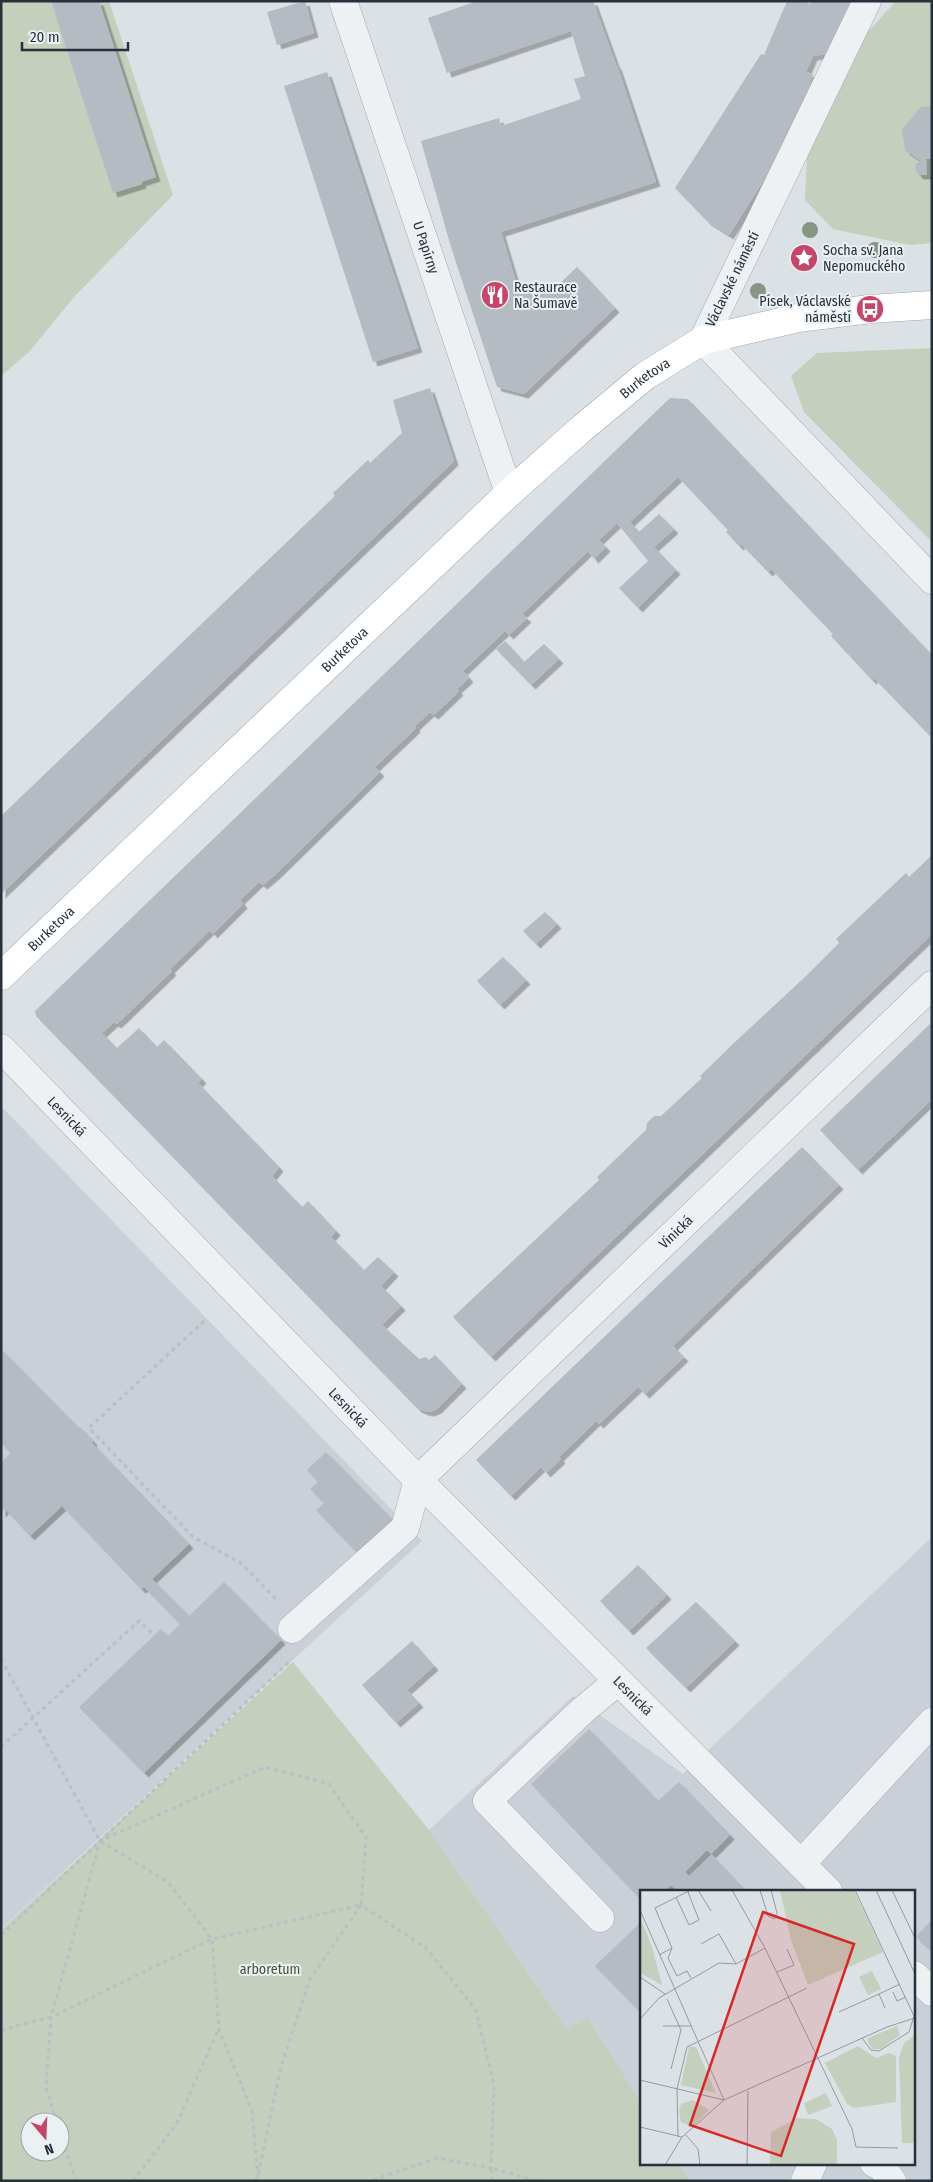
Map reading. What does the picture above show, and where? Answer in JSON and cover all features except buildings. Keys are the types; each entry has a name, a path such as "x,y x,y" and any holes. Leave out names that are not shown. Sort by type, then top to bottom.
{"main road":[{"name":"Burketova","path":"1,976 509,493 645,376 702,340 798,318 870,309 932,305"}],"street":[{"name":"U Papírny","path":"343,1 509,493"},
{"name":"Václavské náměstí","path":"867,1 702,340 932,580"},
{"name":"Vinická","path":"418,1480 932,985"},
{"name":"Lesnická","path":"1,1048 418,1480 827,1890"},
{"path":"296,1625 405,1528 418,1480"},
{"path":"600,1918 487,1801 582,1711 618,1682"},
{"path":"801,1864 932,1722"},
{"path":"916,1977 932,1992"},
{"path":"805,2181 813,2164"},
{"path":"877,2164 882,2166 892,2181"}],"path":[{"path":"204,1321 90,1428 193,1537 241,1563 296,1625"},
{"path":"1,1747 139,1621 154,1635"},
{"path":"1,1659 100,1841 168,1882 212,1938 218,2030 252,2111 258,2176 261,2181"},
{"path":"1,1935 292,1659"},
{"path":"100,1841 265,1767 329,1784 366,1837 361,1905 310,1979 281,2066 258,2176 255,2181"},
{"path":"54,2112 46,2088 52,2017 100,1841"},
{"path":"1,2030 52,2017 212,1938 361,1905 426,1948 476,2010 494,2085 492,2181"},
{"path":"133,2181 176,2125 218,2030"},
{"path":"370,2181 438,2158 491,2168 537,2181"},
{"path":"70,2162 76,2181"}],"shaded area":[{"path":"1,1106 422,1541 1,1929"},
{"path":"932,1537 932,2181 690,2181 680,2164 916,2164 916,1890 640,1890 640,2101 588,2018 567,2029 429,1830 573,1696 683,1774"}],"green space":[{"path":"1,1 109,1 173,195 74,297 29,352 1,376"},
{"path":"896,1 932,1 932,243 910,245 833,229 805,200 807,155 847,55"},
{"path":"932,348 932,542 804,412 791,376 817,353"},
{"name":"arboretum","path":"293,1662 429,1830 567,2029 588,2018 640,2101 640,2164 680,2164 690,2181 1,2181 1,1930"}],"place":[{"name":"Socha sv. Jana Nepomuckého","path":"804,258"},
{"name":"Restaurace Na Šumavě","path":"495,295"},
{"name":"Písek, Václavské náměstí","path":"870,309"}]}
